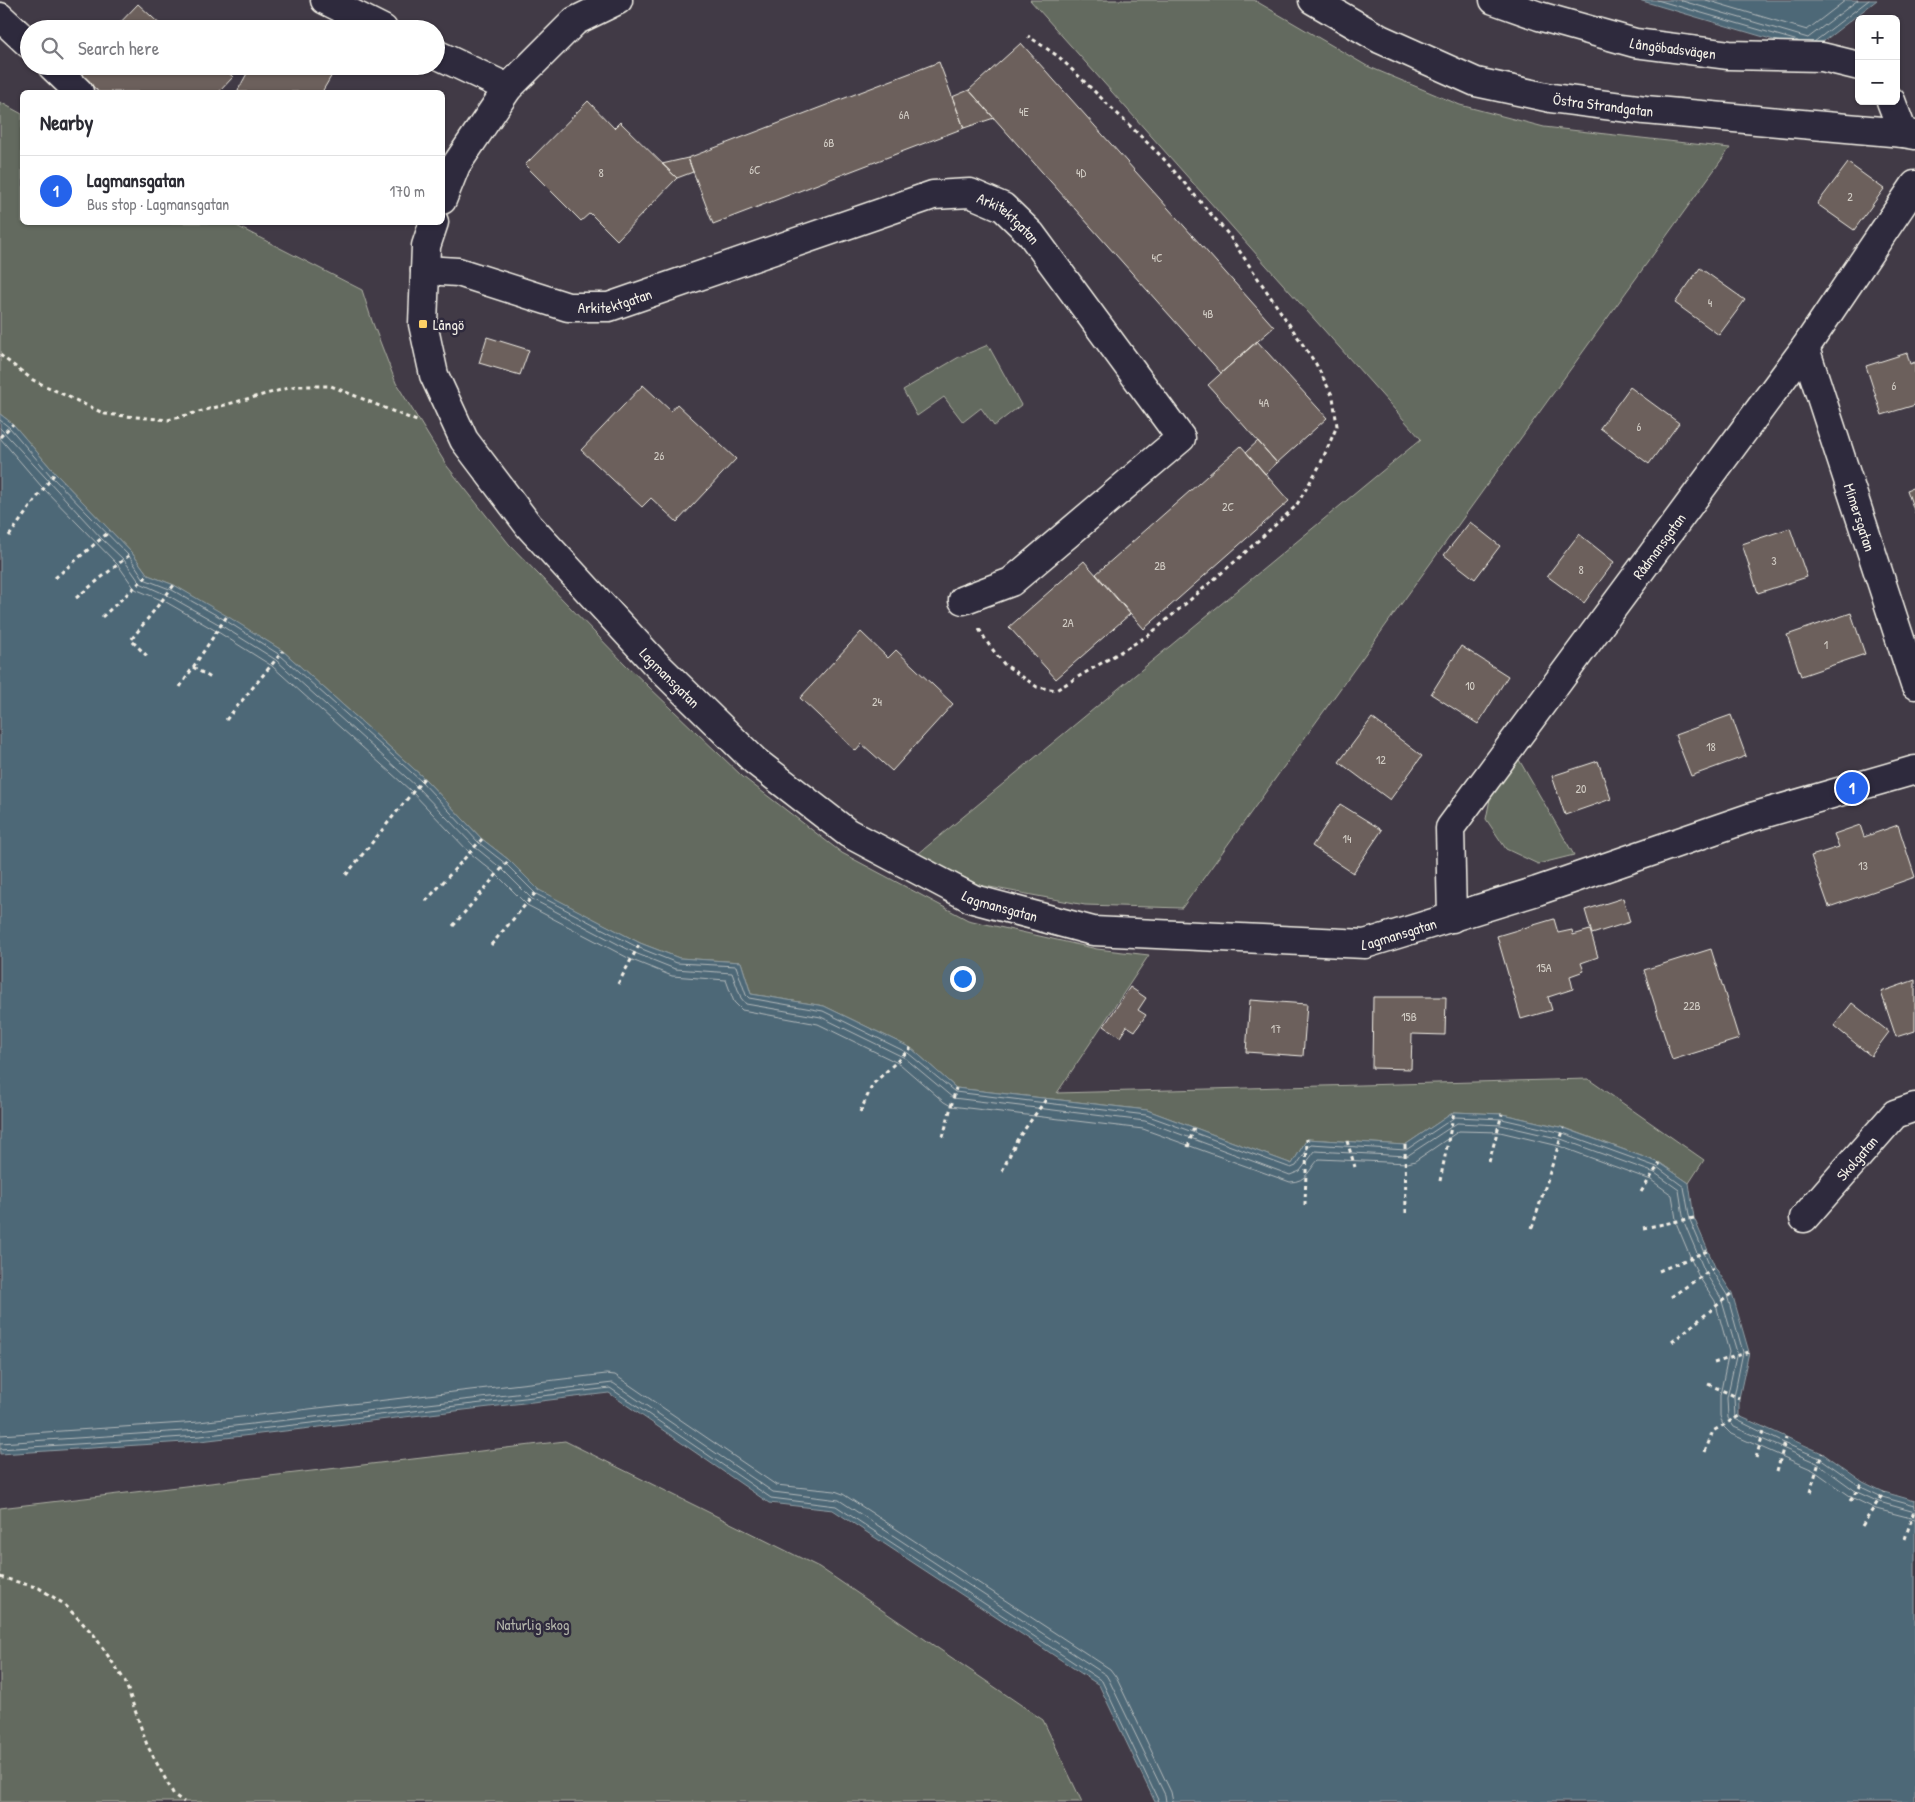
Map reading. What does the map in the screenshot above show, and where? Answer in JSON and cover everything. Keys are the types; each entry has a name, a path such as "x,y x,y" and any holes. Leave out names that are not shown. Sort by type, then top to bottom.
{"street":[{"path":"325,0 364,20"},
{"path":"445,192 456,165 508,88 575,21 618,0"},
{"name":"Östra Strandgatan","path":"1313,0 1380,39 1476,82 1551,98 1645,110 1909,134"},
{"name":"Långöbadsvägen","path":"1494,0 1539,16 1635,42 1729,55 1822,57 1855,65"},
{"path":"0,17 20,36"},
{"path":"445,58 508,88"},
{"path":"61,75 77,90"},
{"path":"1893,105 1909,134"},
{"name":"Rådmansgatan","path":"1452,918 1450,828 1805,348 1915,185"},
{"name":"Arkitektgatan","path":"425,270 458,272 568,307 609,307 933,195 970,193 1003,207 1031,234 1182,438 1011,582 963,600"},
{"name":"Lagmansgatan","path":"433,225 426,246 423,324 434,375 464,440 529,526 654,662 755,761 848,833 973,899 1093,931 1365,944 1537,891 1752,817 1915,770"},
{"name":"Mimersgatan","path":"1805,348 1915,685"},
{"name":"Skolgatan","path":"1804,1218 1895,1114 1915,1108"}],"path":[{"path":"0,355 33,380 105,414 168,420 296,386 331,386 464,440"},
{"path":"0,436 13,424"},
{"path":"9,536 55,473"},
{"path":"55,578 110,531"},
{"path":"76,598 132,553"},
{"path":"102,617 148,575"},
{"path":"147,656 131,640 174,585"},
{"path":"180,688 227,616"},
{"path":"226,720 283,651"},
{"path":"193,667 211,678"},
{"path":"346,875 424,778"},
{"path":"426,902 482,839"},
{"path":"453,926 510,860"},
{"path":"491,945 538,890"},
{"path":"618,984 640,943"},
{"path":"860,1112 873,1084 911,1048"},
{"path":"943,1137 956,1088"},
{"path":"1002,1170 1017,1140 1047,1098"},
{"path":"1440,1181 1454,1112"},
{"path":"1489,1162 1502,1114"},
{"path":"1188,1147 1194,1127"},
{"path":"1532,1228 1564,1128"},
{"path":"1305,1205 1307,1139"},
{"path":"1347,1142 1355,1167"},
{"path":"1405,1145 1406,1213"},
{"path":"1641,1192 1660,1163"},
{"path":"1643,1228 1694,1218"},
{"path":"1659,1272 1707,1251"},
{"path":"1671,1297 1715,1267"},
{"path":"1672,1342 1732,1293"},
{"path":"1714,1363 1749,1352"},
{"path":"1708,1384 1739,1398"},
{"path":"1705,1452 1713,1431 1739,1416"},
{"path":"1756,1458 1765,1427"},
{"path":"1777,1471 1786,1438"},
{"path":"1810,1492 1822,1453"},
{"path":"1850,1501 1863,1482"},
{"path":"1862,1526 1884,1492"},
{"path":"1905,1539 1915,1508"},
{"path":"0,1577 39,1588 64,1604 94,1635 125,1681 147,1745 174,1795 184,1802"}],"green space":[{"path":"1030,0 1254,0 1367,66 1460,105 1544,127 1730,148 1182,908 1085,905 979,885 918,854 1421,439"},
{"path":"0,102 20,113 20,225 235,225 362,290 396,383 447,466 509,544 625,664 743,777 842,853 968,920 1097,949 1149,955 1057,1093 1588,1079 1704,1160 1689,1183 1660,1163 1565,1128 1502,1114 1454,1112 1405,1145 1307,1139 1292,1164 1147,1110 956,1088 911,1048 824,1006 751,994 741,962 679,958 640,943 538,890 509,860 482,839 424,778 283,651 174,585 148,575 132,553 55,473 13,424 0,414"},
{"path":"988,345 1021,405 994,426 981,408 963,422 944,397 917,416 903,390 959,357"},
{"path":"1518,758 1574,855 1538,864 1506,849 1486,819 1492,789"},
{"name":"Naturlig skog","path":"565,1441 819,1567 1043,1720 1082,1802 0,1802 0,1508"}],"water":[{"path":"1639,0 1877,0 1855,15 1855,17 1811,51"},
{"path":"0,414 13,424 55,473 132,553 148,575 174,585 283,651 424,778 482,839 509,860 539,890 640,943 679,958 741,962 751,994 824,1006 911,1048 956,1088 1147,1110 1292,1164 1307,1139 1405,1145 1454,1112 1502,1114 1564,1128 1660,1163 1689,1183 1694,1218 1715,1267 1732,1293 1749,1352 1739,1398 1739,1416 1822,1453 1863,1482 1884,1492 1915,1501 1915,1802 1155,1802 1099,1685 833,1510 769,1503 609,1393 200,1441 0,1454"}],"building":[{"path":"138,4 155,20 123,20"},
{"path":"1021,43 1274,327 1221,373 969,90"},
{"path":"939,62 964,128 713,224 688,158"},
{"path":"80,75 231,75 233,77 221,90 97,90"},
{"path":"246,75 332,75 323,90 238,90"},
{"path":"969,90 994,118 964,128 952,97"},
{"path":"588,101 614,128 620,122 677,178 617,240 590,213 581,221 525,165"},
{"path":"688,158 693,172 677,178 662,164"},
{"path":"1848,163 1884,189 1854,230 1817,204"},
{"path":"1700,268 1745,300 1719,335 1675,303"},
{"path":"487,337 529,350 520,375 479,363"},
{"path":"1257,341 1327,418 1277,463 1208,385"},
{"path":"1907,353 1910,364 1915,362 1915,405 1882,415 1866,366"},
{"path":"643,385 671,411 677,404 736,459 677,522 651,498 642,507 581,450"},
{"path":"1630,387 1679,423 1649,464 1600,428"},
{"path":"1258,441 1277,463 1265,474 1246,452"},
{"path":"1241,446 1289,501 1144,629 1096,574"},
{"path":"1915,487 1915,513 1907,490"},
{"path":"1470,522 1500,546 1475,579 1444,555"},
{"path":"1790,528 1807,577 1758,593 1742,544"},
{"path":"1579,534 1614,562 1584,603 1547,576"},
{"path":"1084,561 1130,614 1056,679 1009,627"},
{"path":"1851,613 1865,654 1801,676 1787,635"},
{"path":"861,632 888,658 896,650 953,704 892,771 862,744 856,751 800,698"},
{"path":"1461,646 1508,676 1478,724 1431,694"},
{"path":"1731,715 1746,756 1691,776 1675,735"},
{"path":"1372,718 1422,756 1390,800 1339,762"},
{"path":"1598,761 1611,799 1565,815 1552,776"},
{"path":"1340,804 1382,830 1353,873 1312,846"},
{"path":"1860,825 1864,837 1898,825 1915,877 1829,907 1811,856 1839,847 1834,834"},
{"path":"1623,898 1630,922 1592,934 1585,910"},
{"path":"1554,919 1558,933 1572,930 1573,935 1590,930 1598,957 1581,963 1584,971 1570,976 1573,989 1548,997 1552,1010 1521,1019 1497,936"},
{"path":"1711,949 1739,1039 1672,1060 1644,970"},
{"path":"1915,980 1915,1031 1896,1037 1881,992"},
{"path":"1130,987 1146,998 1138,1010 1146,1015 1135,1031 1127,1026 1120,1037 1104,1026"},
{"path":"1373,997 1446,997 1445,1035 1412,1034 1411,1069 1372,1068"},
{"path":"1250,1000 1307,1004 1303,1056 1246,1052"},
{"path":"1852,1003 1889,1032 1871,1056 1834,1026"}],"place":[{"name":"Långö","path":"423,324"},
{"name":"Lagmansgatan","path":"1852,788"}]}
